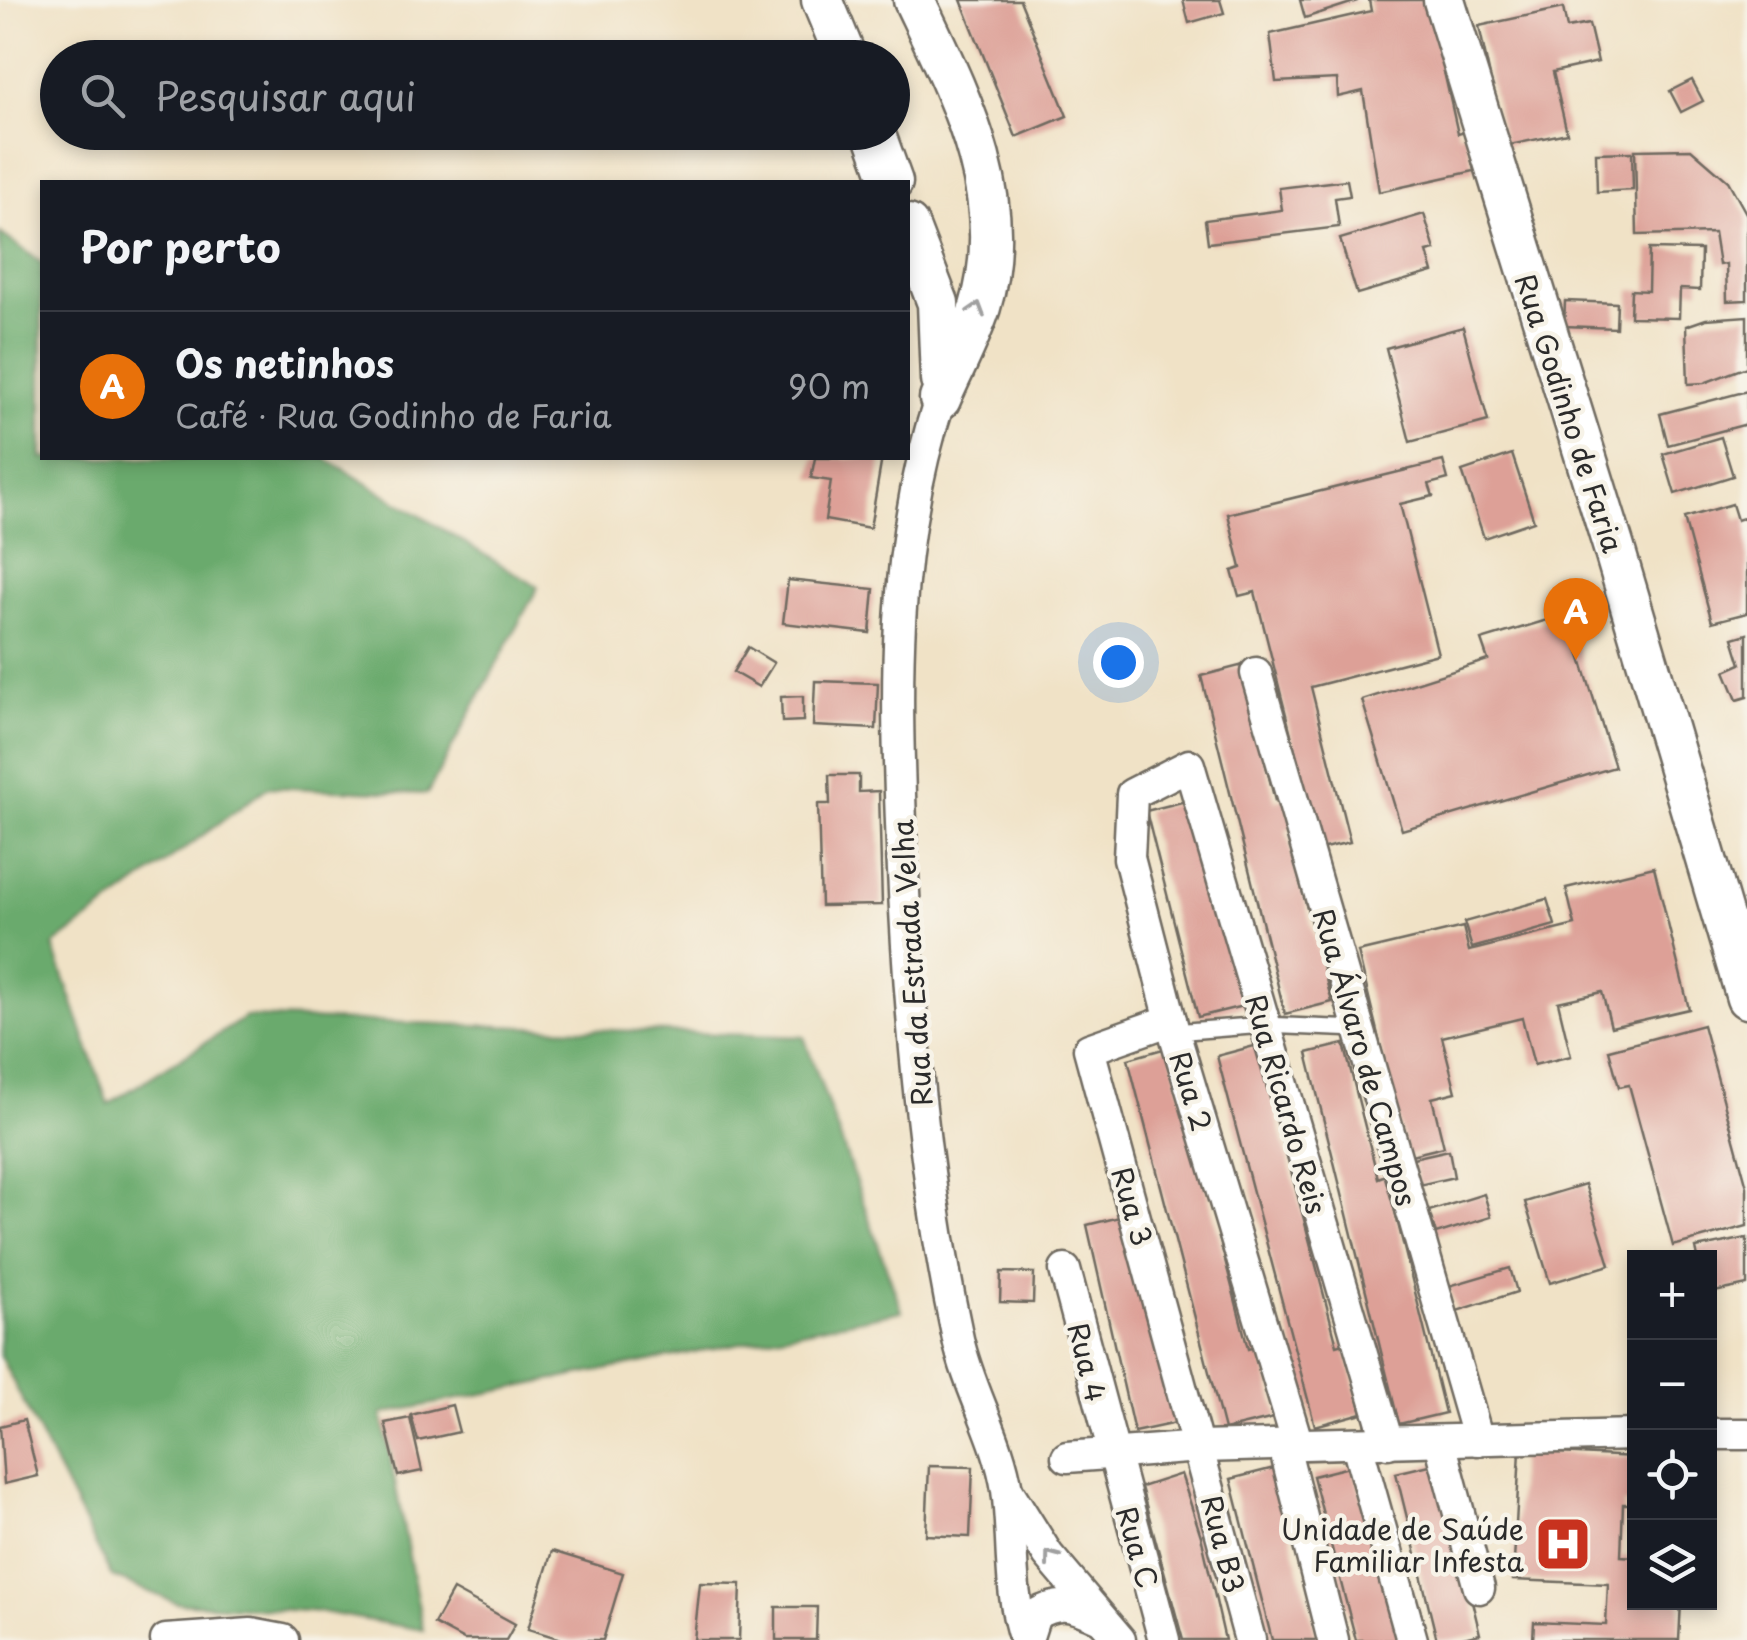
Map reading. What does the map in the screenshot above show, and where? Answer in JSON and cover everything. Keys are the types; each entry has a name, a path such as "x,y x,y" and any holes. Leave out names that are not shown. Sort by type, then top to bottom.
{"main road":[{"path":"822,0 839,40"},
{"name":"Rua da Estrada Velha","path":"914,0 954,85 984,166 992,232 980,307 940,399"},
{"name":"Rua Godinho de Faria","path":"1444,0 1745,985"},
{"path":"880,150 891,180"},
{"name":"Rua da Estrada Velha","path":"910,230 938,303 943,339 940,399"}],"street":[{"name":"Rua da Estrada Velha","path":"940,399 924,448 905,539 895,678 910,1026 926,1157 958,1342 1007,1490 1013,1607 1026,1640"},
{"name":"Rua Álvaro de Campos","path":"1256,673 1478,1440"},
{"name":"Rua Ricardo Reis","path":"1188,765 1264,1024 1372,1444 1412,1640"},
{"name":"Rua 2","path":"1188,765 1132,794 1129,858 1172,1026 1291,1445 1333,1640"},
{"name":"Rua 3","path":"1172,1026 1089,1048 1200,1448"},
{"name":"Rua 4","path":"1065,1270 1112,1454"},
{"path":"1717,1434 1747,1434"},
{"path":"1068,1457 1200,1448 1627,1435"},
{"path":"1440,1442 1479,1588"},
{"name":"Rua B3","path":"1200,1448 1250,1640"},
{"name":"Rua C","path":"1112,1454 1164,1640"},
{"path":"1007,1490 1048,1555 1111,1630"},
{"path":"1026,1640 1035,1616 1056,1603 1072,1605 1111,1630"},
{"path":"166,1640 251,1634 283,1640"}],"lane":[{"path":"1172,1026 1264,1024 1358,1029"}],"green space":[{"path":"0,233 40,262 40,460 328,460 538,587 427,794 268,787 53,946 108,1104 246,1017 804,1037 902,1311 382,1414 423,1630 322,1612 177,1603 112,1577 0,1356"}],"building":[{"path":"961,0 1020,0 1067,116 1016,137"},
{"path":"1183,0 1220,0 1224,13 1189,23"},
{"path":"1300,0 1357,0 1357,1 1305,18"},
{"path":"1369,0 1428,0 1458,134 1465,132 1474,171 1379,192 1363,91 1338,97 1337,79 1276,82 1270,34 1371,11"},
{"path":"1563,8 1567,28 1589,24 1598,62 1553,72 1567,133 1505,146 1479,26"},
{"path":"1692,80 1703,101 1681,112 1670,91"},
{"path":"1691,149 1728,181 1747,215 1747,300 1727,301 1726,264 1719,265 1714,233 1637,235 1635,150"},
{"path":"1632,152 1633,190 1597,192 1596,153"},
{"path":"1347,180 1350,196 1335,198 1339,227 1208,243 1205,220 1282,210 1279,188"},
{"path":"1424,214 1435,250 1427,252 1433,272 1357,294 1340,239"},
{"path":"1649,249 1701,250 1700,290 1680,289 1679,318 1630,317 1631,290 1648,291"},
{"path":"1565,301 1617,303 1616,328 1564,326"},
{"path":"1747,316 1747,367 1704,383 1688,384 1686,326 1706,319"},
{"path":"1463,327 1488,421 1410,442 1386,348"},
{"path":"1747,391 1747,424 1668,445 1660,414"},
{"path":"1721,437 1733,476 1675,494 1663,454"},
{"path":"1512,454 1534,521 1484,538 1462,471"},
{"path":"815,460 882,460 870,528 825,520 831,481 811,478"},
{"path":"1443,461 1448,479 1429,484 1433,496 1400,504 1438,654 1311,687 1350,842 1320,849 1255,592 1239,596 1232,571 1241,568 1228,514"},
{"path":"1732,504 1737,520 1747,517 1747,613 1712,622 1684,518"},
{"path":"788,580 874,589 870,633 783,623"},
{"path":"1567,614 1615,767 1402,830 1362,700 1488,660 1481,640"},
{"path":"1747,634 1747,697 1737,700 1725,671 1741,664 1733,638"},
{"path":"748,647 774,663 759,687 733,672"},
{"path":"1251,663 1259,737 1275,801 1286,798 1294,828 1286,830 1332,1002 1285,1014 1201,676"},
{"path":"815,681 878,683 876,729 813,726"},
{"path":"803,696 803,721 782,722 781,697"},
{"path":"829,775 859,775 859,792 879,791 882,905 821,906 818,804 830,804"},
{"path":"1186,801 1203,869 1212,867 1247,1005 1198,1017 1146,811"},
{"path":"1654,867 1689,1009 1611,1027 1602,992 1558,1002 1571,1056 1534,1065 1522,1018 1442,1037 1456,1092 1432,1098 1444,1147 1407,1156 1358,952 1463,927 1469,951 1575,925 1566,888"},
{"path":"1547,899 1555,925 1472,948 1464,922"},
{"path":"1703,1025 1747,1187 1747,1226 1673,1246 1629,1085 1619,1087 1609,1050"},
{"path":"1344,1044 1378,1178 1386,1175 1445,1413 1399,1424 1307,1053"},
{"path":"1258,1045 1337,1345 1344,1343 1362,1413 1315,1426 1217,1056"},
{"path":"1170,1047 1248,1349 1260,1346 1278,1417 1224,1430 1128,1059"},
{"path":"1449,1150 1454,1177 1419,1185 1413,1158"},
{"path":"1585,1184 1610,1265 1550,1283 1525,1202"},
{"path":"1484,1194 1491,1217 1436,1234 1429,1211"},
{"path":"1128,1215 1176,1423 1134,1432 1087,1225"},
{"path":"1747,1238 1747,1285 1717,1291 1717,1250 1696,1248"},
{"path":"1510,1268 1517,1292 1457,1311 1449,1286"},
{"path":"1001,1272 1034,1273 1033,1303 1000,1302"},
{"path":"452,1405 459,1432 418,1441 411,1415"},
{"path":"410,1418 422,1471 398,1476 385,1423"},
{"path":"24,1420 38,1476 4,1484 0,1426"},
{"path":"1520,1451 1627,1457 1621,1556 1627,1556 1627,1610 1681,1610 1679,1640 1533,1640 1534,1622 1606,1625 1608,1584 1513,1580"},
{"path":"1438,1463 1480,1634 1455,1640 1437,1640 1396,1473"},
{"path":"929,1466 973,1467 970,1537 926,1535"},
{"path":"1353,1466 1404,1640 1356,1640 1313,1476"},
{"path":"1274,1468 1317,1640 1272,1640 1231,1479"},
{"path":"1181,1474 1201,1536 1225,1640 1183,1640 1141,1487"},
{"path":"552,1551 623,1573 603,1640 564,1640 528,1629"},
{"path":"700,1583 741,1584 739,1640 694,1640"},
{"path":"453,1590 515,1624 506,1640 464,1640 434,1624"},
{"path":"776,1607 817,1607 816,1640 776,1640"}],"place":[{"name":"Os netinhos","path":"1576,660"},
{"name":"Unidade de Saúde Familiar Infesta","path":"1563,1544"}]}
